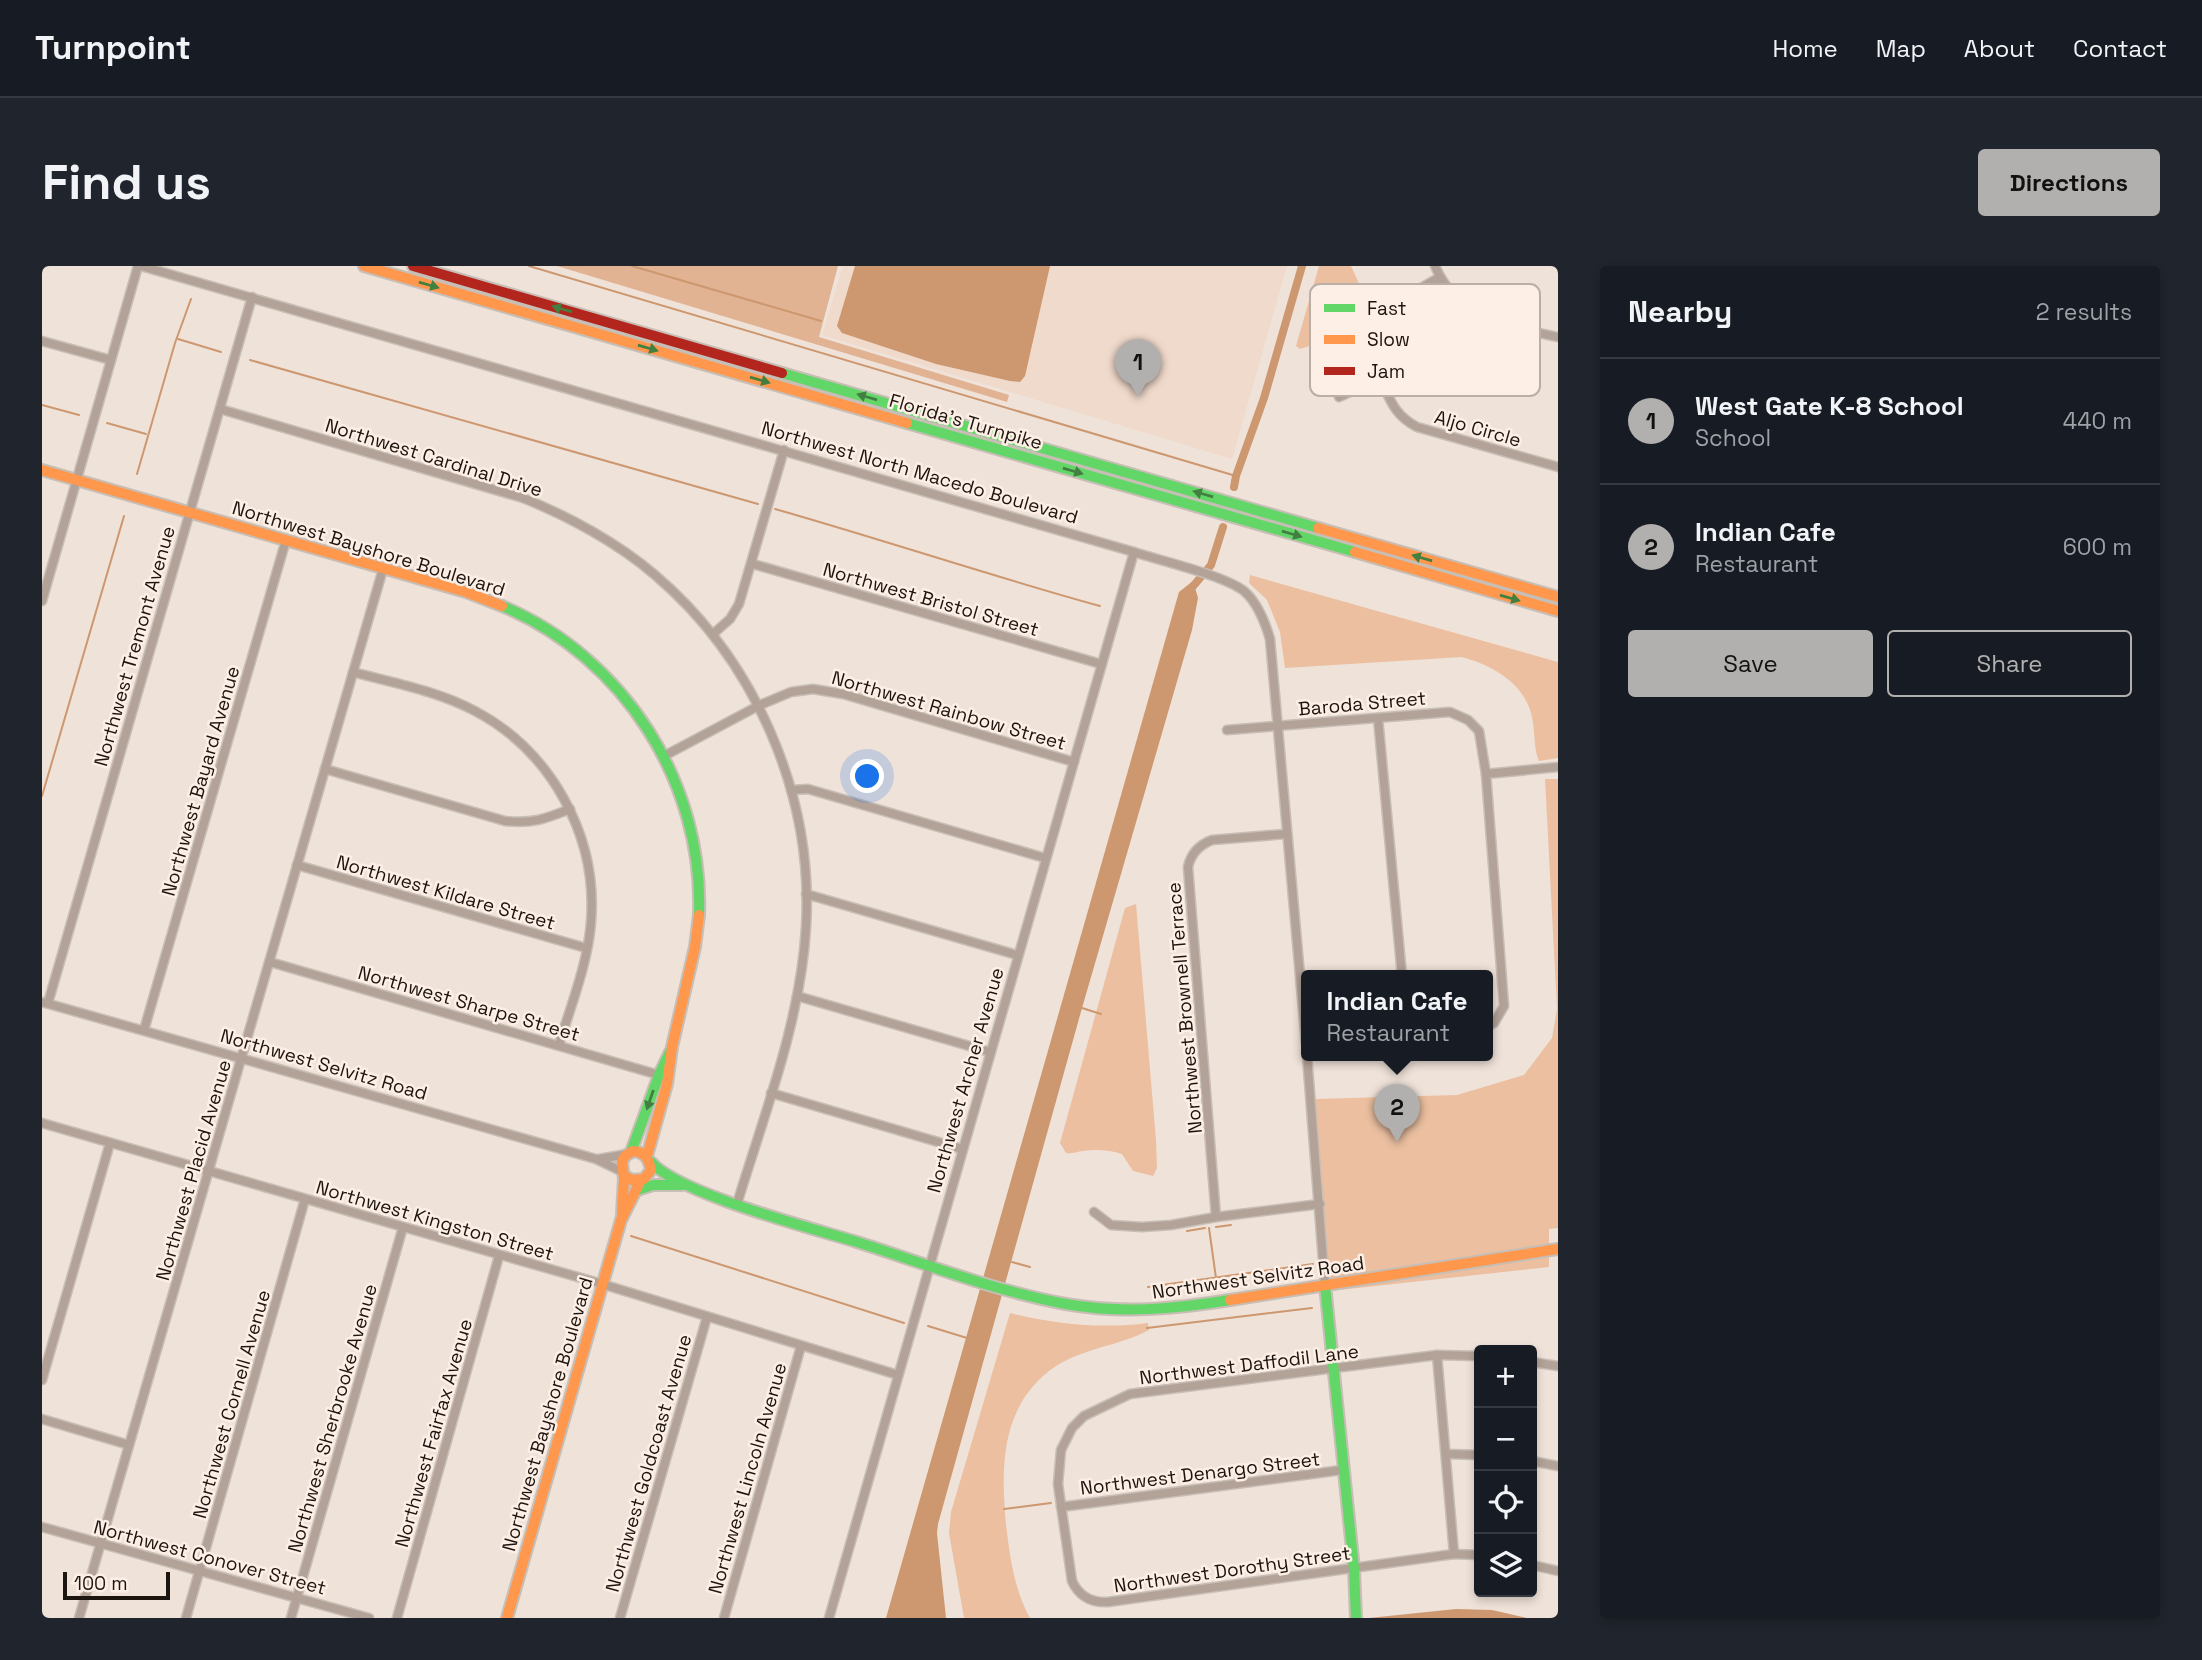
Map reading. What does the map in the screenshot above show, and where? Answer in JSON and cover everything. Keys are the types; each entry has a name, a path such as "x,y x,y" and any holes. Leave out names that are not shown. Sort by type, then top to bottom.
{"main road":[{"name":"Florida's Turnpike","path":"364,266 1558,611"},
{"name":"Florida's Turnpike","path":"413,266 1558,597"},
{"name":"Northwest Bayshore Boulevard","path":"42,470 466,592 505,606 554,633 604,674 628,700 664,756 688,819 696,851 699,912 690,982 671,1049 629,1153"},
{"name":"Northwest Bayshore Boulevard","path":"649,1159 669,1073 671,1049"},
{"path":"653,1137 659,1159 684,1184"},
{"path":"639,1151 649,1159 651,1170 641,1183 624,1174 623,1160 629,1153 639,1151"},
{"name":"Northwest Selvitz Road","path":"649,1159 657,1169 684,1184 737,1204 1009,1290 1067,1304 1144,1311 1219,1302 1558,1249"},
{"name":"Northwest Bayshore Boulevard","path":"621,1220 624,1174"},
{"name":"Northwest Bayshore Boulevard","path":"507,1618 621,1220 641,1183"},
{"name":"Northwest Selvitz Road","path":"641,1183 684,1184"},
{"path":"1325,1285 1354,1569 1356,1618"}],"street":[{"name":"Northwest North Macedo Boulevard","path":"140,266 1134,552 1219,578 1244,592 1264,619 1270,639 1301,991"},
{"path":"42,601 140,266"},
{"path":"1435,266 1446,284"},
{"name":"Aljo Circle","path":"1428,284 1440,277"},
{"name":"Northwest Tremont Avenue","path":"45,1003 251,297"},
{"path":"1540,332 1558,337"},
{"path":"42,341 111,360"},
{"name":"Aljo Circle","path":"1388,396 1395,411 1417,427 1558,467"},
{"name":"Northwest Cardinal Drive","path":"220,409 523,498 552,510 599,536 655,574 713,634 760,705 778,748 799,824 806,894 806,928 797,996 737,1204"},
{"path":"713,634 730,619 739,604 753,564 784,450"},
{"name":"Northwest Bayard Avenue","path":"144,1030 286,540"},
{"name":"Northwest Archer Avenue","path":"829,1618 1134,552"},
{"name":"Northwest Bristol Street","path":"753,564 1101,664"},
{"name":"Northwest Placid Avenue","path":"79,1618 383,569"},
{"path":"353,672 443,697 475,710 508,732 540,763 570,809 587,851 591,912 586,948 559,1045"},
{"name":"Northwest Rainbow Street","path":"664,756 760,705 791,692 813,689 843,694 1074,762"},
{"name":"Baroda Street","path":"1227,730 1450,712 1468,720 1479,731 1486,774"},
{"path":"1378,718 1401,970"},
{"path":"1493,1021 1504,1006 1486,774 1558,767"},
{"path":"326,769 505,821 534,822 570,809"},
{"path":"791,790 808,789 1045,858"},
{"name":"Northwest Brownell Terrace","path":"1216,1217 1188,867 1194,852 1212,840 1286,834"},
{"name":"Northwest Kildare Street","path":"297,865 586,948"},
{"path":"806,894 1017,955"},
{"name":"Northwest Sharpe Street","path":"270,962 659,1075"},
{"path":"797,996 990,1052"},
{"name":"Northwest Selvitz Road","path":"45,1003 596,1159 624,1174"},
{"path":"1307,1061 1325,1285"},
{"path":"771,1093 962,1149"},
{"name":"Northwest Kingston Street","path":"42,1123 602,1284 898,1375"},
{"path":"42,1380 110,1143"},
{"name":"Northwest Selvitz Road","path":"596,1159 629,1153"},
{"name":"Northwest Cornell Avenue","path":"186,1618 305,1199"},
{"path":"1094,1212 1111,1225 1126,1227 1171,1225 1320,1204"},
{"name":"Northwest Sherbrooke Avenue","path":"291,1618 403,1227"},
{"name":"Northwest Fairfax Avenue","path":"397,1618 499,1256"},
{"name":"Northwest Goldcoast Avenue","path":"620,1618 707,1317"},
{"name":"Northwest Lincoln Avenue","path":"724,1618 801,1346"},
{"path":"1437,1355 1454,1554"},
{"name":"Northwest Daffodil Lane","path":"1061,1507 1057,1473 1061,1450 1072,1428 1084,1416 1130,1394 1437,1355 1474,1356"},
{"path":"1537,1363 1558,1366"},
{"path":"42,1419 129,1445"},
{"path":"1447,1454 1474,1455"},
{"path":"1537,1462 1558,1465"},
{"name":"Northwest Denargo Street","path":"1061,1507 1342,1470"},
{"name":"Northwest Dorothy Street","path":"1061,1507 1072,1581 1082,1595 1096,1602 1454,1554 1474,1555"},
{"name":"Northwest Conover Street","path":"42,1527 369,1618"},
{"path":"1537,1566 1558,1571"}],"shaded area":[{"path":"557,266 838,266 819,337 1009,395 1007,402"},
{"path":"843,266 1287,266 1232,459 822,335"},
{"path":"855,266 1050,266 1025,376 1020,382 1010,381 936,364 842,333 837,326"},
{"path":"1319,266 1351,266 1359,284 1314,284"},
{"path":"1310,297 1310,346 1300,349 1296,346"},
{"path":"1250,575 1558,662 1558,758 1539,761 1530,710 1517,688 1498,672 1462,657 1285,668 1280,632 1267,600 1249,583"},
{"path":"1193,581 1198,598 1192,630 1082,1008 938,1524 946,1618 886,1618 1179,592"},
{"path":"1545,779 1558,779 1558,1228 1549,1229 1549,1247 1329,1281 1315,1099 1457,1095 1524,1075 1552,1038 1557,1009"},
{"path":"1136,904 1156,1140 1157,1168 1153,1176 1133,1171 1122,1154 1098,1150 1066,1153 1060,1143 1125,908"},
{"path":"1549,1254 1549,1267 1330,1291 1330,1288"},
{"path":"1010,1313 1079,1324 1113,1326 1148,1323 1149,1330 1061,1363 1033,1386 1021,1404 1007,1441 1004,1504 1014,1573 1030,1618 964,1618 949,1533 951,1512"},
{"path":"1456,1609 1492,1610 1527,1618 1369,1618"}],"waterway":[{"path":"529,266 1236,476"},
{"path":"632,266 821,321"},
{"path":"1234,487 1264,398 1302,266"},
{"path":"137,474 175,343 191,299"},
{"path":"178,339 221,352"},
{"path":"250,360 758,504"},
{"path":"42,405 79,415"},
{"path":"107,423 146,434"},
{"path":"775,509 1100,606"},
{"path":"42,796 124,516"},
{"path":"1189,591 1211,565 1223,527"},
{"path":"1082,1008 1101,1014"},
{"path":"1216,1227 1231,1225"},
{"path":"1187,1231 1205,1228"},
{"path":"1209,1228 1216,1278"},
{"path":"631,1236 904,1323"},
{"path":"1012,1262 1030,1267"},
{"path":"1148,1287 1313,1264"},
{"path":"1147,1328 1312,1308"},
{"path":"928,1326 967,1338"},
{"path":"1004,1509 1051,1503"}],"traffic: fast":[{"path":"782,373 1318,528"},
{"path":"907,423 1355,552"},
{"path":"502,606 546,629 585,657 619,691 648,730 671,773 687,818 697,866 699,915"},
{"path":"631,1152 670,1052"},
{"path":"651,1162 666,1174 689,1186 748,1209 1039,1299 1128,1310 1230,1300"},
{"path":"637,1190 653,1185 682,1185"},
{"path":"1325,1285 1354,1569 1356,1618"}],"traffic: slow":[{"path":"364,266 907,423"},
{"path":"42,470 466,592 502,606"},
{"path":"1318,528 1558,597"},
{"path":"1355,552 1558,611"},
{"path":"647,1156 667,1084 699,915"},
{"path":"622,1214 622,1162 625,1156 633,1151 646,1157 651,1170 644,1179 632,1180 625,1176"},
{"path":"507,1618 621,1220 641,1180"},
{"path":"1230,1300 1558,1249"}],"traffic: jam":[{"path":"413,266 782,373"}],"place":[{"name":"West Gate K-8 School","path":"1138,397"},
{"name":"Indian Cafe","path":"1397,1142"}]}
